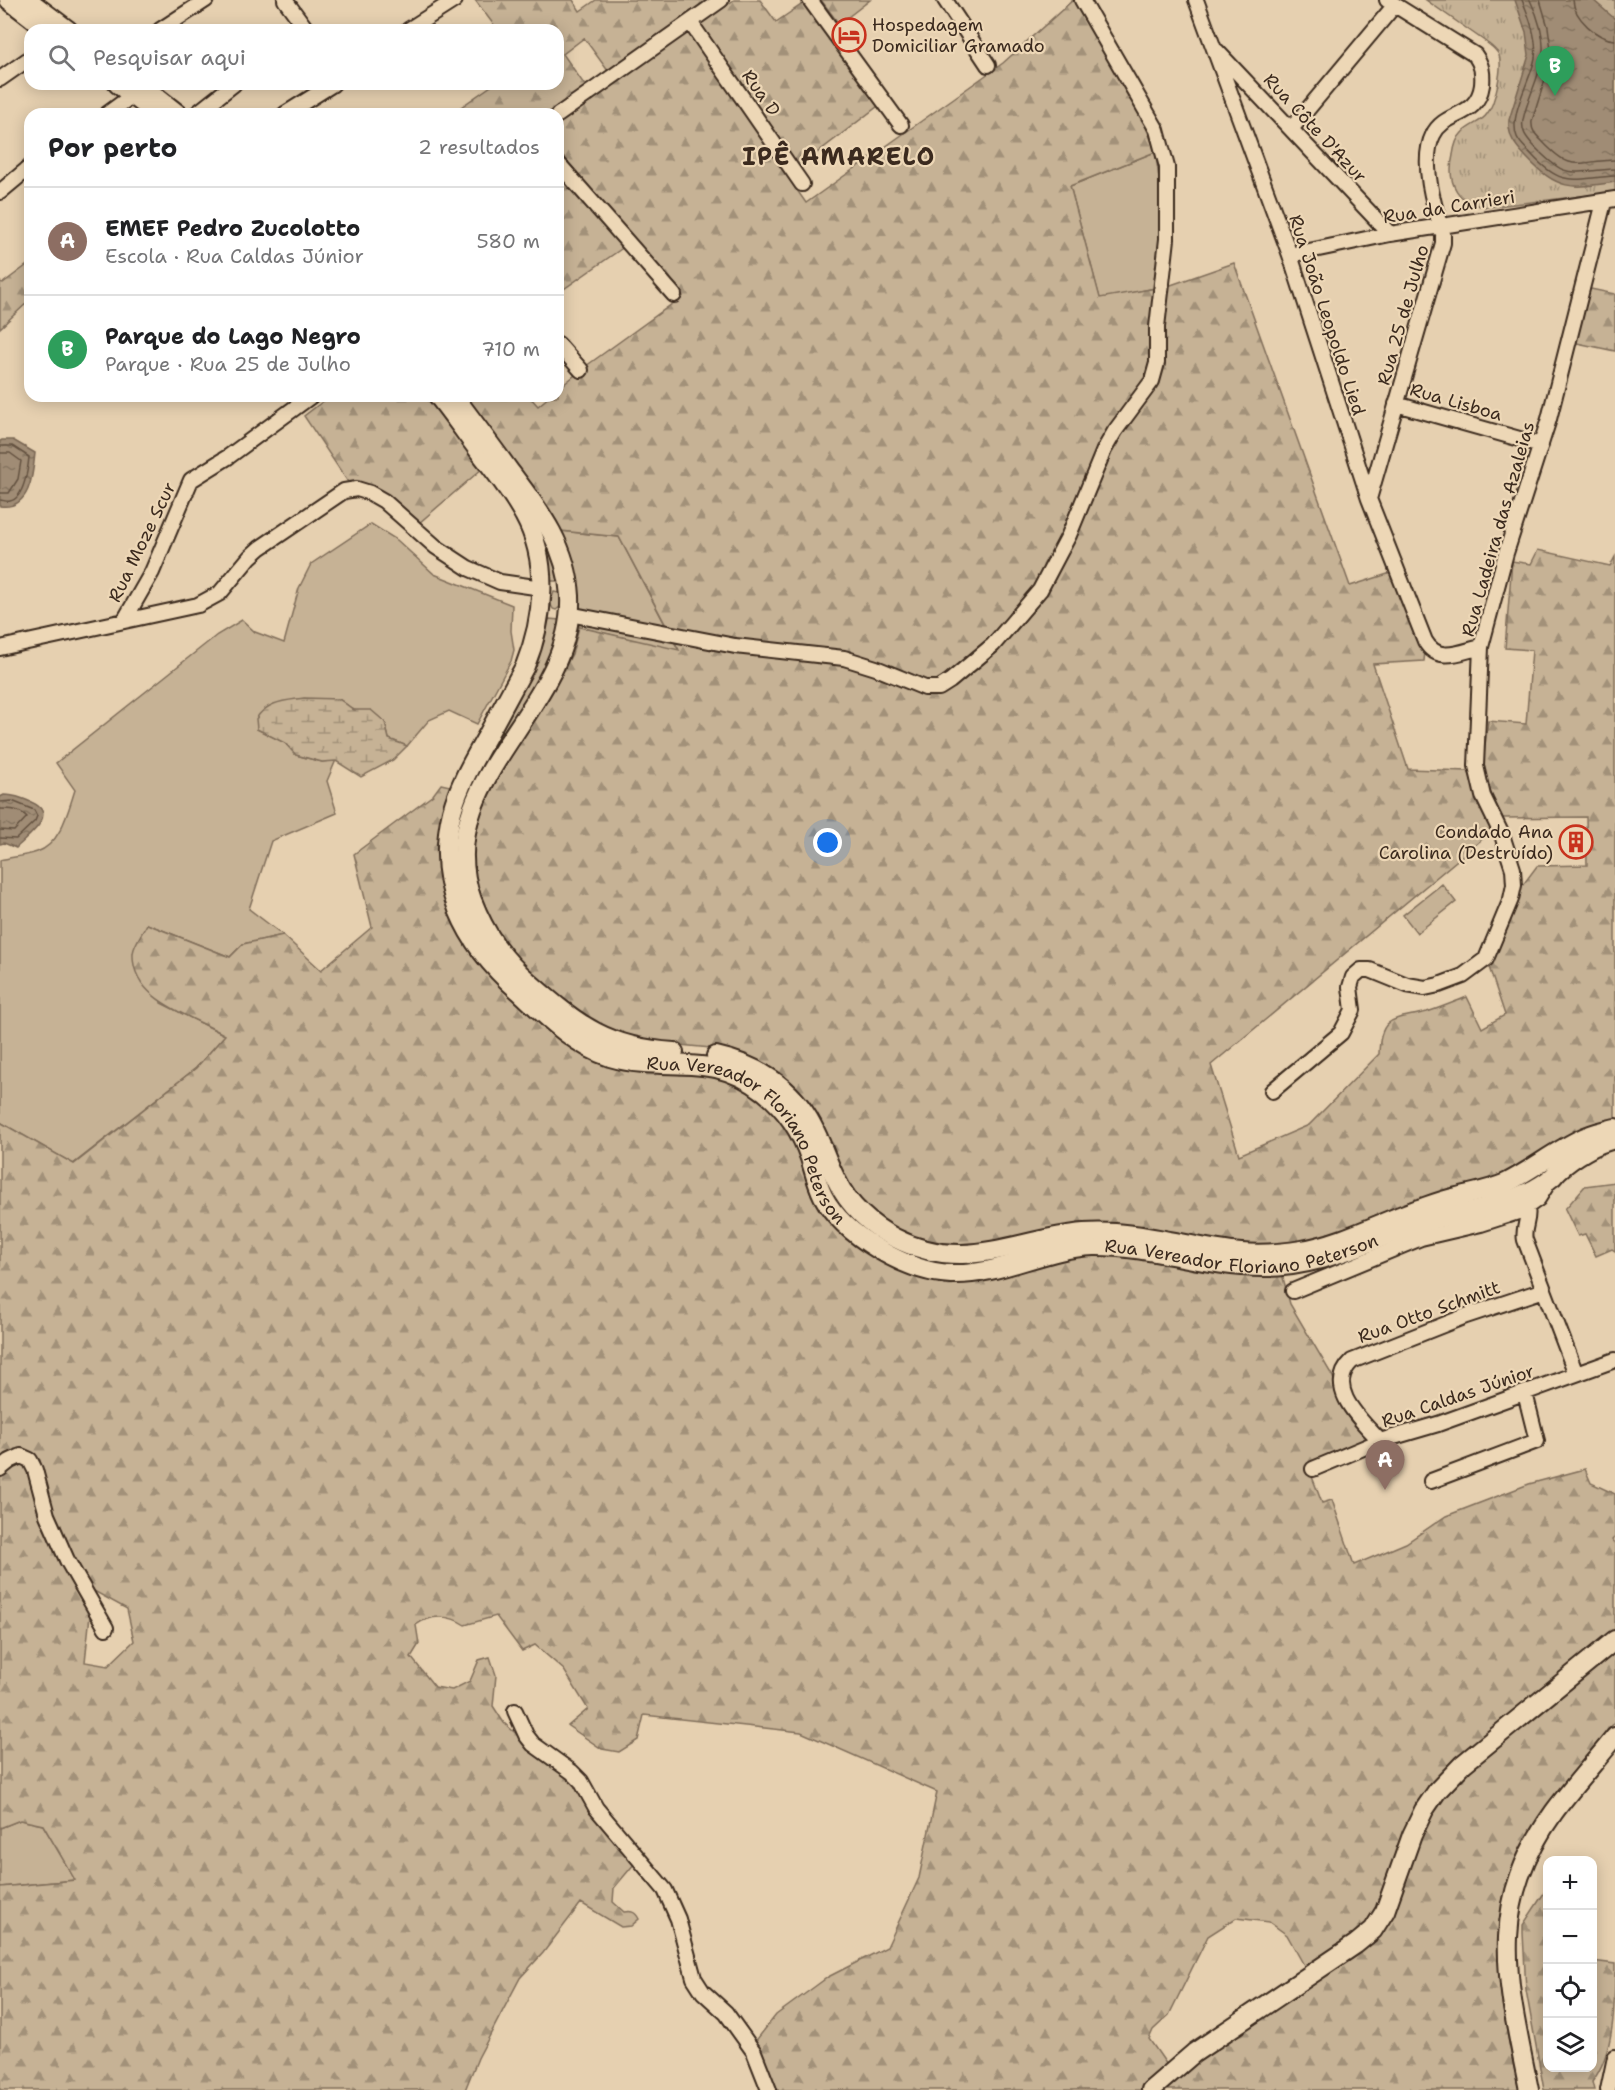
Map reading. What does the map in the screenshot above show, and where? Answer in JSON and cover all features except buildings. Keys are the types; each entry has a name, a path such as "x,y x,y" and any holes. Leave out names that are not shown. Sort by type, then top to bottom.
{"main road":[{"path":"9,0 39,24"},
{"path":"28,0 60,24"},
{"path":"136,90 152,108"},
{"path":"136,90 168,108"},
{"name":"Rua Vereador Floriano Peterson","path":"442,402 524,515 536,543 542,588 541,609 535,640 525,666 465,777 452,813 448,864 451,885 463,922 479,950 504,978 556,1024 593,1050 621,1060 714,1067 742,1077 770,1096 800,1131 820,1188 829,1205 845,1223 881,1251 916,1267 951,1274 996,1269 1052,1252 1091,1246 1132,1248 1239,1266 1265,1268 1317,1261 1444,1216 1483,1216 1532,1191 1576,1158 1606,1141 1615,1139"},
{"name":"Rua Vereador Floriano Peterson","path":"458,402 544,518 565,562 569,590 566,634 554,669 488,772 477,794 469,822 465,840 465,875 470,896 486,933 508,963 520,974 554,1004 601,1036 637,1048 702,1053 732,1059 759,1070 777,1083 795,1099 812,1124 835,1178 845,1195 865,1216 892,1237 917,1247 952,1255 992,1252 1053,1238 1101,1233 1150,1238 1241,1253 1262,1254 1305,1250 1336,1241 1443,1201 1506,1183 1579,1139 1615,1128"},
{"path":"542,588 558,586 569,590"},
{"path":"541,609 561,615 569,614"},
{"path":"1483,1216 1492,1200 1540,1176 1550,1168 1560,1152"},
{"path":"1151,2090 1194,2053 1356,1944 1373,1930 1385,1911 1412,1834 1437,1791 1463,1764 1615,1640"},
{"path":"1529,2090 1509,1989 1508,1935 1511,1904 1527,1859 1554,1812 1615,1737"}],"street":[{"path":"169,24 206,0"},
{"path":"285,0 303,24"},
{"path":"417,24 455,0"},
{"path":"564,111 721,0"},
{"path":"810,0 901,125"},
{"path":"945,0 988,65"},
{"path":"569,614 735,646 844,658 925,688 939,688 951,681 993,645 1040,590 1069,535 1104,450 1115,431 1152,381 1157,363 1157,327 1167,239 1167,167 1157,130 1082,0"},
{"name":"Rua João Leopoldo Lied","path":"1196,0 1290,255 1369,499 1425,641 1430,650 1440,655 1481,647"},
{"path":"1292,128 1390,3"},
{"name":"Rua 25 de Julho","path":"1369,499 1443,243 1428,174 1427,152 1439,126 1469,109 1477,100 1481,88 1482,69 1475,55 1390,3"},
{"name":"Rua D","path":"690,22 802,184"},
{"name":"Rua Côte D'Azur","path":"1214,47 1390,234"},
{"path":"0,79 24,62"},
{"path":"114,108 136,90"},
{"path":"204,108 226,90"},
{"path":"295,108 323,90"},
{"path":"564,170 674,295"},
{"path":"0,192 24,172"},
{"name":"Rua da Carrieri","path":"1290,255 1390,234 1609,201"},
{"name":"Rua Ladeira das Azaleias","path":"1272,1091 1341,1033 1353,1010 1350,987 1353,977 1361,970 1370,970 1407,985 1425,988 1439,986 1469,973 1486,958 1511,899 1515,885 1513,869 1502,835 1484,796 1476,766 1481,647 1506,553 1541,445 1609,201"},
{"path":"564,351 581,370"},
{"name":"Rua Moze Scur","path":"124,621 152,572 191,480 228,457 303,402"},
{"name":"Rua Lisboa","path":"1396,404 1541,445"},
{"path":"0,648 198,605 220,594 260,548 344,490 357,489 384,501 436,547 468,568 500,582 542,588"},
{"path":"1293,1291 1421,1238 1483,1216 1527,1208 1538,1199 1551,1178"},
{"path":"1527,1208 1529,1214 1523,1234 1576,1374"},
{"name":"Rua Otto Schmitt","path":"1380,1441 1346,1400 1341,1375 1344,1368 1352,1361 1466,1316 1544,1290"},
{"name":"Rua Caldas Júnior","path":"1313,1469 1380,1441 1525,1393 1615,1360"},
{"path":"1431,1481 1537,1441 1525,1393"},
{"path":"0,1469 21,1456 30,1460 46,1515 106,1628"},
{"path":"515,1711 526,1735 533,1744 577,1776 597,1808 665,1890 678,1919 694,1978 703,1992 726,2013 754,2052 769,2090"},
{"path":"1608,2090 1615,2057"}],"green space":[{"path":"475,0 573,0 580,11 596,0 709,0 608,71 584,38 564,53 564,24 493,24"},
{"path":"734,0 760,0 776,22 804,3 878,106 787,176 806,203 1003,63 1073,0 1130,93 1155,152 1070,186 1100,298 1168,286 1234,263 1350,586 1391,573 1425,651 1424,661 1373,664 1408,769 1468,771 1492,831 1211,1065 1239,1155 1309,1125 1379,1054 1382,1032 1391,1021 1427,1012 1467,997 1482,1028 1505,1015 1488,964 1501,941 1522,886 1537,866 1587,865 1586,817 1503,818 1490,792 1484,771 1488,721 1526,724 1532,650 1505,648 1512,561 1531,564 1538,550 1610,566 1615,557 1615,1120 1501,1178 1325,1238 1288,1246 998,1245 949,1247 921,1241 898,1231 875,1215 855,1192 783,1078 767,1066 746,1056 722,1049 647,1042 622,1036 571,1009 514,958 483,910 472,867 475,822 496,772 547,699 572,654 579,627 679,650 619,537 561,531 468,402 534,402 538,406 543,402 564,402 564,384 683,296 564,159 564,117"},
{"path":"821,0 870,0 839,24"},
{"path":"1426,0 1615,0 1615,192 1489,207 1469,202 1462,197 1453,184 1451,175 1455,147 1464,131 1481,120 1490,109 1499,77 1499,55 1486,42"},
{"path":"564,55 586,87 555,108 460,108 485,90 564,90"},
{"path":"1155,152 1160,186 1161,220 1155,288 1100,299 1070,186"},
{"path":"564,182 624,247 564,289"},
{"path":"24,267 24,306 0,328 0,282 3,283"},
{"path":"1586,288 1615,294 1615,351 1572,342"},
{"path":"322,402 434,402 483,468 419,523 378,490 359,483 348,482 304,416"},
{"path":"451,402 550,542 560,581 546,581 542,547"},
{"path":"371,524 397,540 434,574 512,605 511,631 514,650 511,661 477,724 449,711 429,720 407,746 389,739 385,722 354,710 339,699 257,729 285,743 296,755 322,762 336,760 327,781 337,813 271,841 249,909 283,935 243,944 230,957 147,924 161,1003 225,1035 196,1068 73,1164 0,1122 0,860 37,852 52,842 58,834 75,790 56,763 217,635 242,620 255,632 284,643 299,588 311,564"},
{"path":"561,531 619,537 679,651 579,627 574,578"},
{"path":"554,592 559,593 562,598 561,606 556,610 550,603"},
{"path":"549,619 560,620 552,650 539,679 480,773 464,812 459,850 460,875 467,907 476,929 469,916 460,891 455,865 454,839 458,812 477,765 533,663"},
{"path":"304,698 339,699 354,710 371,710 385,722 389,739 407,746 393,760 361,777 336,761 322,762 296,755 285,743 257,729 256,719 271,705"},
{"path":"441,784 450,786 440,832 439,854 440,876 445,897 462,938 475,959 486,971 561,1039 582,1046 713,1075 731,1081 768,1104 790,1130 817,1196 921,1275 1096,1252 1282,1274 1290,1304 1333,1377 1341,1404 1348,1416 1369,1438 1308,1466 1322,1503 1332,1500 1354,1565 1406,1543 1446,1516 1529,1484 1585,1469 1591,1483 1615,1494 1615,1537 1612,1540 1615,1544 1615,1632 1435,1783 1380,1903 1366,1926 1358,1933 1305,1967 1287,1935 1269,1922 1236,1918 1208,1936 1169,2015 1153,2030 1149,2039 1167,2065 1140,2090 773,2090 754,2043 776,2015 828,1977 887,1947 919,1878 937,1792 801,1732 644,1715 638,1740 619,1752 602,1749 568,1726 588,1709 564,1670 535,1645 522,1651 496,1616 465,1625 453,1619 440,1617 422,1621 416,1625 419,1644 411,1657 435,1687 452,1690 470,1681 479,1660 490,1657 496,1675 493,1706 504,1723 547,1761 567,1774 635,1863 614,1888 613,1902 624,1912 634,1913 639,1919 631,1926 621,1927 581,1903 543,1953 520,1978 478,2058 465,2090 0,2090 0,1887 75,1880 43,1825 20,1820 0,1828 0,1472 6,1466 24,1462 32,1470 65,1564 90,1615 85,1662 108,1666 134,1641 127,1609 92,1590 71,1556 51,1512 40,1460 15,1449 0,1462 0,1122 74,1164 196,1068 225,1035 166,1005 142,983 135,970 133,953 147,924 230,957 243,944 283,935 321,970 372,927 354,854 433,795"},
{"path":"1442,884 1456,902 1417,933 1403,915"},
{"path":"476,929 489,949 506,968 561,1016 597,1041 640,1055 718,1062 748,1072 766,1083 797,1113 812,1138 834,1189 856,1216 869,1228 895,1245 934,1257 975,1260 1089,1239 1132,1241 1216,1256 1259,1260 1302,1256 1343,1244 1424,1212 1498,1192 1540,1168 1542,1170 1521,1183 1485,1199 1481,1204 1433,1213 1341,1249 1294,1260 1242,1261 1119,1242 1085,1242 1060,1245 981,1265 961,1268 941,1267 899,1253 860,1227 835,1204 825,1184 815,1151 799,1119 775,1093 755,1078 737,1069 718,1064 640,1057 601,1047 578,1035 536,1000 498,962 482,940"},
{"path":"1615,1182 1615,1251 1612,1249 1596,1256 1585,1234 1578,1236 1565,1209 1585,1186"},
{"path":"1615,1645 1615,1722 1565,1782 1535,1824 1512,1870 1504,1895 1498,1942 1499,1967 1509,2044 1519,2090 1160,2090 1179,2073 1356,1953 1424,1824 1454,1781"},
{"path":"20,1820 43,1825 76,1880 0,1887 0,1828"},
{"path":"1543,1895 1543,2072 1597,2072 1597,1962 1615,1964 1612,2026 1600,2070 1592,2082 1594,2090 1544,2090 1526,1990 1523,1925"}],"water":[{"path":"1515,0 1593,0 1615,19 1615,182 1576,186 1557,182 1537,168 1513,140 1509,120 1529,55 1526,32"},
{"path":"13,440 35,453 28,489 24,497 10,506 0,506 0,441"},
{"path":"4,795 31,802 43,813 39,825 16,848 4,843 0,844 0,797"}],"place":[{"name":"Hospedagem Domiciliar Gramado","path":"849,35"},
{"name":"Parque do Lago Negro","path":"1555,96"},
{"name":"Condado Ana Carolina (Destruído)","path":"1576,842"},
{"name":"EMEF Pedro Zucolotto","path":"1385,1490"}],"district":[{"name":"IPÊ AMARELO","path":"839,157"}]}
